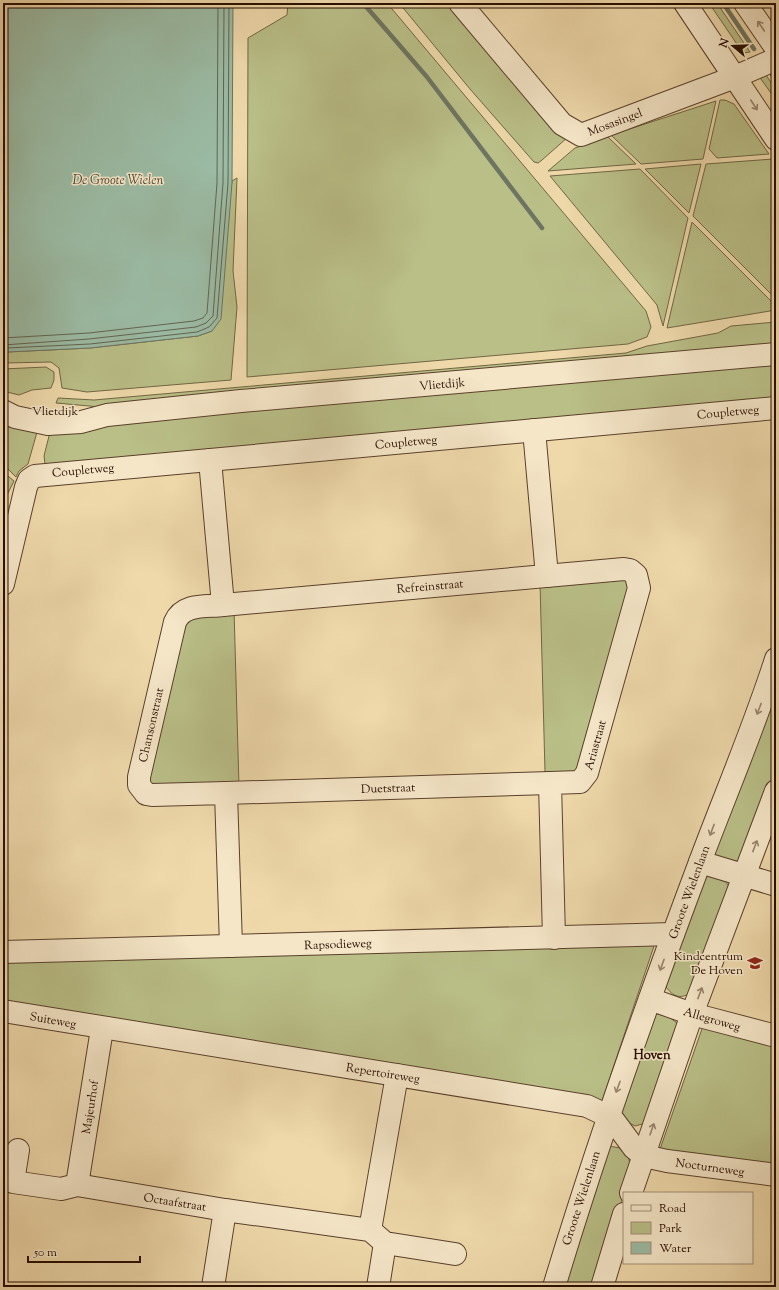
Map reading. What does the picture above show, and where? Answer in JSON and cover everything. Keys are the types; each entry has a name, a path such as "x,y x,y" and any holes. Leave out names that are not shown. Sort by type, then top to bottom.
{"street":[{"name":"Mosasingel","path":"460,3 562,124 581,135 743,73"},
{"path":"685,3 743,73 776,139"},
{"path":"745,3 776,48"},
{"path":"743,73 776,59"},
{"name":"Vlietdijk","path":"3,410 14,417 48,424 81,422 107,415 241,401 776,354"},
{"name":"Coupletweg","path":"3,584 26,487 29,480 35,476 50,473 210,460 776,408"},
{"path":"534,430 547,576"},
{"path":"210,460 224,605"},
{"name":"Refreinstraat","path":"224,605 624,569 630,570 636,575"},
{"name":"Ariastraat","path":"550,783 580,782 587,773 639,588 636,575"},
{"name":"Chansonstraat","path":"224,605 189,608 182,611 178,615 138,786 146,794 152,795 226,793"},
{"name":"Groote Wielenlaan","path":"554,1287 608,1116 673,934 765,695 776,659"},
{"path":"550,783 554,938"},
{"name":"Duetstraat","path":"226,793 550,783"},
{"path":"631,1192 692,1014 776,791"},
{"path":"226,793 231,946"},
{"path":"700,862 776,885"},
{"name":"Rapsodieweg","path":"3,952 673,934"},
{"name":"Allegroweg","path":"650,999 692,1014 776,1036"},
{"name":"Suiteweg","path":"3,1011 102,1028"},
{"name":"Repertoireweg","path":"102,1028 587,1106 608,1116 614,1121 634,1148 644,1156"},
{"name":"Majeurhof","path":"77,1185 102,1028"},
{"path":"378,1287 377,1237 397,1075"},
{"name":"Octaafstraat","path":"18,1150 13,1182 61,1190 77,1185 377,1237 455,1254"},
{"name":"Nocturneweg","path":"644,1156 674,1162 776,1175"},
{"path":"213,1287 225,1210"},
{"path":"602,1287 623,1217"}],"green space":[{"path":"288,3 387,3 646,311 651,327 647,337 628,344 247,377 248,38 287,15"},
{"path":"399,3 454,3 568,137 538,163 534,162 470,89"},
{"path":"709,3 717,3 750,52 743,53"},
{"path":"764,72 776,90 776,100 758,75"},
{"path":"720,100 725,100 734,104 769,154 717,158 709,149"},
{"path":"716,101 703,159 641,164 611,135"},
{"path":"608,137 636,164 548,171 575,148"},
{"path":"773,159 776,165 776,299 693,216 706,164"},
{"path":"701,164 689,213 645,169"},
{"path":"640,169 688,218 663,326 657,305 550,176"},
{"path":"237,178 233,271 237,307 231,380 87,392 62,388 59,368 51,362 3,363 3,356 7,352 90,348 198,336 212,331 232,181"},
{"path":"692,222 776,306 776,310 667,328"},
{"path":"776,322 776,345 100,407 56,403 58,398 94,400 626,353 647,346 718,333 731,326"},
{"path":"776,360 776,400 51,466 45,464 44,456 51,428"},
{"path":"46,367 54,372 54,380 51,388 32,390 19,395 3,391 3,369"},
{"path":"3,425 37,432 28,464 19,471 16,477 3,464"},
{"path":"3,472 14,481 3,503"},
{"path":"631,578 578,772 569,777 545,772 540,583"},
{"path":"234,609 239,787 146,786 181,620"},
{"path":"768,699 776,702 776,778 747,855 740,861 731,862 715,854 714,847"},
{"path":"709,876 724,880 732,894 695,989 686,995 674,995 664,984 702,879"},
{"path":"655,943 602,1101 3,1005 3,960"},
{"path":"654,1013 669,1017 677,1023 679,1034 646,1123 635,1126 626,1121 618,1110"},
{"path":"703,1026 776,1044 776,1165 659,1152"},
{"path":"609,1146 620,1148 629,1159 631,1172 625,1192 623,1192 623,1198 595,1287 559,1287"}],"water":[{"name":"De Groote Wielen","path":"3,3 233,3 232,183 221,319 212,331 198,336 90,348 7,352 3,356"}],"waterway":[{"path":"363,3 427,77 542,228"},
{"path":"723,3 754,49"},
{"path":"771,73 776,80"}],"place":[{"name":"Kindcentrum De Hoven","path":"755,963"}],"district":[{"name":"Hoven","path":"652,1054"}]}
